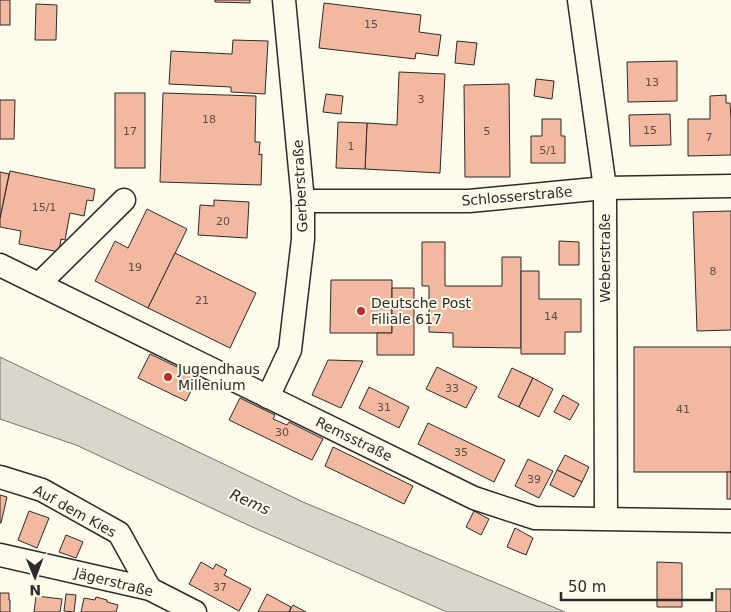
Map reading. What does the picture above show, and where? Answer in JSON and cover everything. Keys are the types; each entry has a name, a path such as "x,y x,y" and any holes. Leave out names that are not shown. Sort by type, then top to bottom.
{"street":[{"name":"Gerberstraße","path":"268,397 290,350 303,239 303,201 284,0"},
{"name":"Weberstraße","path":"579,0 605,188 606,518"},
{"name":"Schlosserstraße","path":"303,201 469,201 605,188 731,186"},
{"path":"39,284 124,200"},
{"name":"Remsstraße","path":"0,266 474,498 535,518 731,521"},
{"name":"Auf dem Kies","path":"0,477 42,490 119,533 150,589"},
{"name":"Jägerstraße","path":"0,555 150,589 195,612"}],"water":[{"name":"Rems","path":"0,357 303,502 565,612 447,612 250,526 76,445 0,419"}],"building":[{"path":"0,0 10,0 10,25 0,25"},
{"path":"215,0 250,0 250,3 215,2"},
{"path":"324,3 421,15 419,32 441,35 438,56 416,53 415,59 319,48"},
{"path":"36,4 57,5 56,40 35,40"},
{"path":"233,40 268,41 265,94 231,92 231,87 169,84 171,51 232,54"},
{"path":"457,41 477,43 474,65 455,63"},
{"path":"677,61 677,101 628,102 627,62"},
{"path":"399,72 445,74 440,173 365,169 367,123 397,125"},
{"path":"536,79 554,81 552,99 534,96"},
{"path":"509,84 510,177 465,177 464,85"},
{"path":"115,93 145,93 145,168 115,168"},
{"path":"163,93 256,96 255,142 260,142 259,155 262,154 261,185 160,182"},
{"path":"326,94 343,96 341,114 323,112"},
{"path":"726,95 726,103 730,103 731,155 688,156 688,119 710,119 710,96"},
{"path":"0,100 15,100 14,139 0,139"},
{"path":"670,114 671,145 630,146 629,115"},
{"path":"542,119 561,119 561,136 565,136 565,163 531,163 531,136 542,136"},
{"path":"338,122 367,123 365,169 336,168"},
{"path":"10,171 95,189 93,201 87,200 84,216 70,213 65,240 61,239 59,252 19,244 21,231 0,227 0,218"},
{"path":"0,172 9,174 0,218"},
{"path":"214,200 249,202 247,238 198,235 200,205 214,206"},
{"path":"147,209 187,229 148,308 95,281 115,241 128,248"},
{"path":"731,211 731,330 697,331 693,212"},
{"path":"559,241 579,242 579,265 559,265"},
{"path":"422,242 445,242 445,286 502,286 502,257 521,257 521,348 453,347 453,333 429,332 429,286 422,286"},
{"path":"175,253 256,293 230,348 148,308"},
{"path":"521,271 539,271 539,299 581,299 581,332 565,332 565,354 521,354"},
{"name":"Deutsche Post Filiale 617","path":"331,280 392,280 392,333 330,333"},
{"path":"392,288 414,288 414,355 377,355 377,333 392,333"},
{"path":"634,347 731,347 731,472 634,472"},
{"name":"Jugendhaus Millenium","path":"150,354 198,377 186,401 138,378"},
{"path":"328,360 363,361 341,408 312,395"},
{"path":"437,367 477,387 466,408 426,389"},
{"path":"512,368 533,378 519,407 498,397"},
{"path":"533,378 553,389 539,417 519,407"},
{"path":"369,387 409,407 399,428 359,408"},
{"path":"563,395 579,404 570,420 554,412"},
{"path":"240,398 275,415 273,419 287,425 289,422 323,439 312,460 229,420"},
{"path":"428,423 505,460 494,482 418,444"},
{"path":"333,447 413,486 404,504 325,466"},
{"path":"565,455 589,467 582,482 557,470"},
{"path":"528,459 553,471 539,498 515,486"},
{"path":"557,470 582,482 574,497 550,485"},
{"path":"727,472 731,472 731,499 727,499"},
{"path":"0,495 7,497 1,523 0,523"},
{"path":"29,511 49,518 37,548 18,540"},
{"path":"474,511 489,519 481,535 466,527"},
{"path":"515,528 533,538 526,555 507,547"},
{"path":"66,535 83,542 76,558 59,552"},
{"path":"201,562 213,569 216,564 227,570 224,575 251,589 239,611 189,584"},
{"path":"657,562 682,563 682,607 657,607"},
{"path":"716,589 731,589 731,612 716,612"},
{"path":"0,593 9,593 10,612 0,612"},
{"path":"66,594 76,595 74,612 64,611"},
{"path":"267,594 291,607 289,612 258,612"},
{"path":"36,596 62,599 60,612 34,612"},
{"path":"96,597 118,605 116,612 81,612 84,598 95,600"},
{"path":"293,605 306,612 289,612"}],"place":[{"name":"Deutsche Post Filiale 617","path":"361,311"},
{"name":"Jugendhaus Millenium","path":"168,377"}]}
